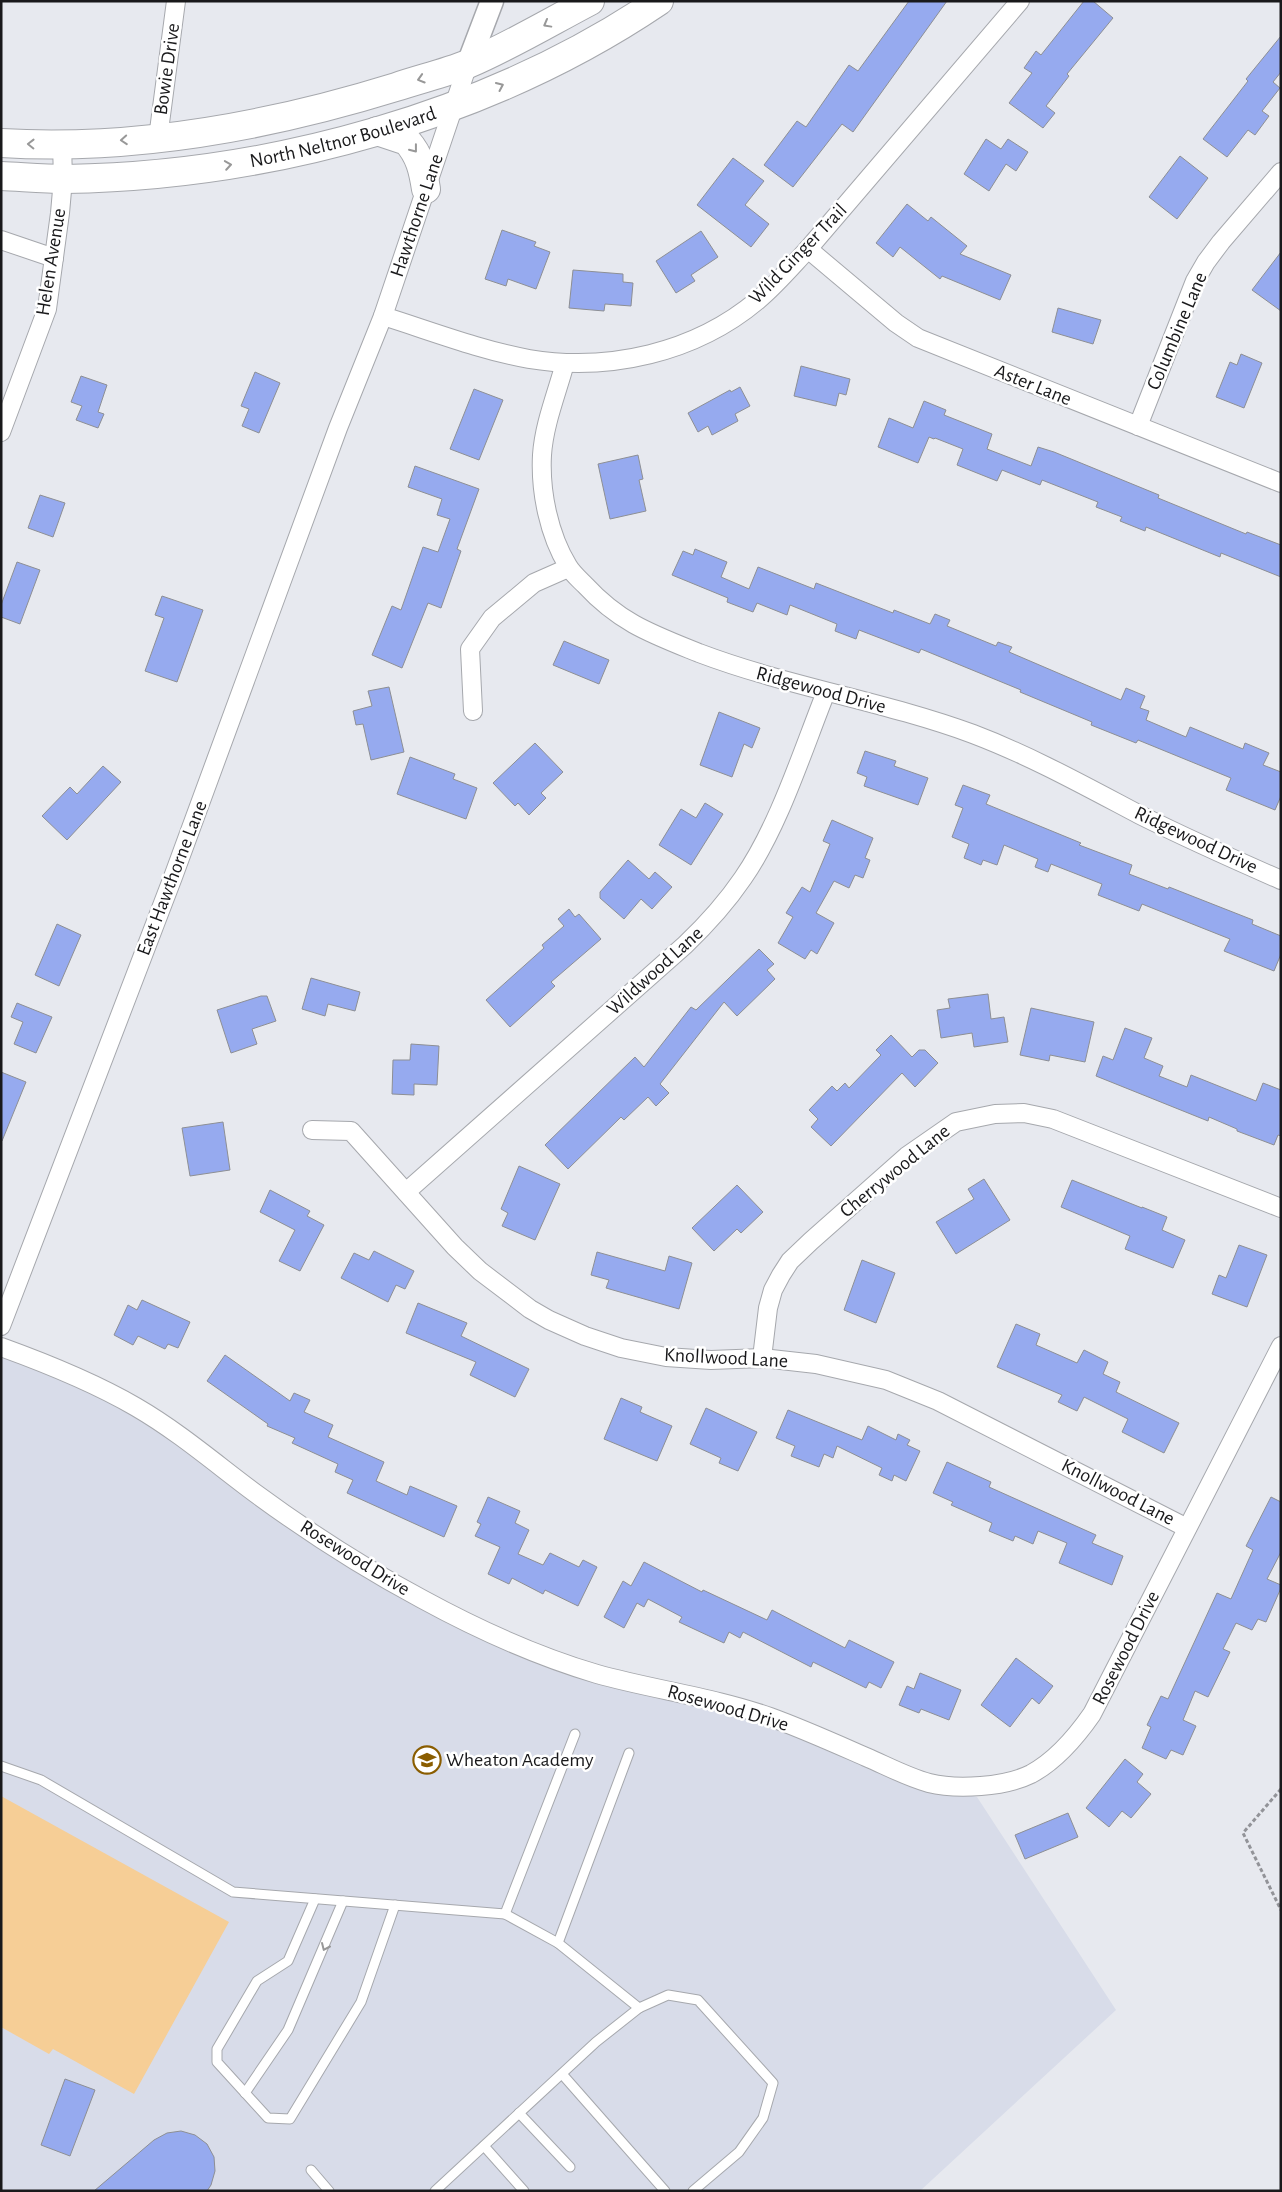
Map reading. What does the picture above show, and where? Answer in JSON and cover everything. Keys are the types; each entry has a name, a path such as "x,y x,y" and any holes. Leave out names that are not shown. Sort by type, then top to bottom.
{"main road":[{"name":"North Neltnor Boulevard","path":"1,143 62,144 158,138 226,129 314,110 468,64 590,1"},
{"name":"North Neltnor Boulevard","path":"1,176 63,179 180,172 289,154 377,132 455,106 564,57 659,1"},
{"path":"377,132 407,141 419,156 426,189"}],"street":[{"name":"Bowie Drive","path":"158,138 176,1"},
{"name":"Hawthorne Lane","path":"338,428 383,316 468,64 492,1"},
{"name":"Wild Ginger Trail","path":"383,316 477,346 528,359 565,363 620,361 696,340 757,301 775,285 1020,1"},
{"name":"Helen Avenue","path":"1,432 47,309 63,179 62,144"},
{"name":"Columbine Lane","path":"1138,426 1196,281 1206,262 1281,172"},
{"path":"1,240 54,258"},
{"name":"Aster Lane","path":"808,249 896,324 918,338 1281,483"},
{"name":"Ridgewood Drive","path":"565,363 546,431 542,474 546,507 555,537 568,568 601,603 619,617 639,628 726,663 768,677 930,720 1001,746 1059,772 1202,845 1281,880"},
{"name":"East Hawthorne Lane","path":"1,1326 176,867 338,428"},
{"path":"473,711 470,648 492,618 534,583 568,568"},
{"name":"Wildwood Lane","path":"406,1192 685,945 721,908 744,877 765,841 826,692"},
{"name":"Cherrywood Lane","path":"762,1358 768,1308 773,1290 790,1261 907,1156 956,1122 995,1114 1024,1113 1053,1118 1281,1208"},
{"name":"Knollwood Lane","path":"312,1130 352,1131 480,1272 516,1299 549,1320 585,1336 621,1348 666,1357 711,1360 762,1358 816,1364 849,1370 916,1391 1188,1528"},
{"name":"Rosewood Drive","path":"1,1347 68,1372 136,1406 188,1441 277,1510 338,1550 422,1599 506,1641 548,1658 594,1673 706,1698 766,1715 908,1776 947,1787 968,1788 995,1784 1030,1774 1062,1751 1078,1734 1092,1714 1281,1346"}],"lane":[{"path":"505,1914 575,1734"},
{"path":"558,1943 629,1753"},
{"path":"1,1766 41,1780 233,1892 505,1914 558,1943 639,2008"},
{"path":"315,1899 288,1961 257,1981 217,2049 217,2062 268,2118 290,2119 361,2002 395,1905"},
{"path":"245,2093 288,2030 343,1901"},
{"path":"435,2191 596,2042 639,2008 668,1995 698,2000 773,2083 762,2118 739,2152 693,2191"},
{"path":"562,2074 664,2191"},
{"path":"519,2113 570,2167"},
{"path":"484,2146 524,2191"},
{"path":"311,2170 329,2191"},
{"path":"444,2183 451,2191"}],"path":[{"path":"1281,1789 1243,1833 1281,1910"}],"shaded area":[{"name":"Wheaton Academy","path":"1,1355 75,1381 157,1428 521,1656 636,1693 722,1709 810,1742 890,1776 977,1797 1116,2010 920,2191 1,2191"},
{"path":"1,1796 229,1922 134,2094 53,2049 49,2054 1,2027"}],"building":[{"path":"909,1 947,1 853,132 842,124 793,187 764,165 797,121 806,127 849,65 858,71"},
{"path":"1084,1 1093,1 1113,18 1067,74 1069,76 1046,106 1055,113 1043,128 1009,103 1032,73 1024,68 1036,51 1041,55"},
{"path":"1281,36 1281,72 1273,82 1280,88 1262,111 1269,116 1255,135 1248,130 1227,157 1203,139 1248,81 1246,79"},
{"path":"986,139 1001,149 1008,139 1028,152 1016,171 1006,164 989,191 964,174"},
{"path":"1180,156 1208,178 1177,219 1149,197"},
{"path":"733,158 764,181 745,205 769,224 751,247 697,205"},
{"path":"907,204 928,221 931,217 967,246 960,254 1011,275 1000,300 942,276 940,279 900,247 893,257 876,243"},
{"path":"502,230 536,242 534,246 550,252 536,289 508,279 506,286 485,279"},
{"path":"701,231 718,257 691,275 695,281 676,293 656,261"},
{"path":"1281,252 1281,311 1252,290"},
{"path":"573,270 623,274 623,282 633,283 631,306 605,304 604,311 569,308"},
{"path":"1058,308 1101,320 1093,344 1052,332"},
{"path":"1241,354 1262,363 1244,408 1216,397 1230,362 1237,365"},
{"path":"801,366 850,379 846,395 839,393 836,406 794,396"},
{"path":"255,372 280,383 259,433 242,426 249,409 241,406"},
{"path":"81,376 107,385 98,412 104,414 98,428 76,420 82,406 71,402"},
{"path":"740,387 750,406 735,414 738,421 712,435 708,426 698,432 688,413 730,390 731,392"},
{"path":"474,389 503,400 479,460 450,449"},
{"path":"924,401 946,410 944,415 992,434 987,449 1031,466 1038,447 1054,452 1159,495 1158,498 1246,534 1247,532 1281,545 1281,577 1221,553 1220,557 1146,527 1145,531 1120,521 1122,517 1096,507 1098,502 1042,480 1040,485 1002,470 997,481 957,465 963,449 935,438 929,437 918,463 878,447 889,418 913,428"},
{"path":"638,455 643,479 639,480 646,511 610,519 598,464"},
{"path":"415,466 479,489 457,549 461,551 441,608 428,603 402,668 372,655 392,606 401,610 423,547 438,552 450,519 437,515 442,499 408,487"},
{"path":"40,495 65,503 53,537 28,528"},
{"path":"695,549 727,562 721,577 749,589 758,567 814,589 816,583 893,613 894,610 930,624 935,614 950,620 947,626 996,646 998,642 1012,647 1009,652 1121,700 1126,688 1145,696 1140,708 1149,711 1146,720 1186,737 1190,727 1243,749 1245,743 1269,753 1263,765 1281,772 1281,796 1275,810 1226,790 1231,778 1138,740 1136,743 1091,725 1092,722 1020,692 1021,690 921,649 919,653 859,630 856,639 835,631 837,624 790,605 787,615 757,603 753,612 727,602 728,598 672,575 683,551 693,555"},
{"path":"17,562 40,570 20,624 1,617 1,605"},
{"path":"162,596 203,610 177,682 145,671 164,618 155,615"},
{"path":"564,641 609,660 599,684 553,665"},
{"path":"389,687 404,752 371,760 363,724 356,725 353,711 372,706 368,691"},
{"path":"719,712 760,728 752,748 744,744 732,777 700,765"},
{"path":"535,743 563,772 541,793 546,798 529,815 518,803 515,806 493,783"},
{"path":"865,751 896,761 894,766 928,778 918,805 864,786 867,777 857,773"},
{"path":"410,757 455,774 453,779 477,788 466,819 397,794"},
{"path":"103,766 121,782 67,840 42,816 70,787 77,794"},
{"path":"963,785 990,795 986,804 1081,843 1079,845 1132,865 1129,874 1168,889 1169,887 1253,920 1252,924 1281,936 1281,954 1274,971 1224,951 1230,939 1142,904 1139,911 1098,895 1102,884 1051,864 1048,872 1035,867 1038,859 1004,845 997,865 983,860 981,865 964,858 969,844 952,837 963,808 955,805"},
{"path":"705,803 723,814 691,865 659,845 681,809 696,818"},
{"path":"832,820 873,838 865,858 870,860 863,878 855,875 849,888 834,881 816,913 834,923 817,954 811,950 805,959 778,943 793,917 786,913 802,887 810,892 830,844 823,841"},
{"path":"628,860 649,879 655,872 672,887 652,909 641,899 624,919 600,898 600,892"},
{"path":"569,909 575,917 579,914 601,939 551,982 555,986 510,1027 486,1000 544,948 542,945 564,926 558,919"},
{"path":"57,924 81,935 59,986 35,975"},
{"path":"759,949 774,964 767,970 775,979 737,1016 724,1002 660,1084 669,1093 656,1106 648,1097 624,1120 621,1117 568,1169 545,1145 635,1057 644,1067 691,1007 696,1010"},
{"path":"311,978 360,992 355,1011 328,1004 325,1016 302,1009"},
{"path":"988,994 991,1019 1004,1017 1008,1042 974,1047 972,1033 941,1038 937,1010 950,1008 948,999"},
{"path":"261,996 267,996 276,1021 252,1029 257,1044 231,1053 217,1010"},
{"path":"17,1003 52,1017 36,1053 14,1044 23,1022 11,1017"},
{"path":"1031,1008 1094,1022 1085,1062 1050,1055 1049,1061 1020,1055"},
{"path":"1125,1028 1152,1038 1144,1058 1163,1066 1159,1076 1187,1087 1191,1075 1256,1101 1263,1083 1281,1090 1281,1136 1278,1135 1274,1145 1237,1131 1237,1129 1209,1117 1208,1121 1096,1076 1103,1056 1113,1060"},
{"path":"891,1035 912,1057 919,1050 925,1050 938,1063 915,1087 902,1073 831,1146 811,1127 818,1119 809,1110 832,1086 837,1091 845,1083 849,1088 881,1055 876,1050"},
{"path":"411,1044 439,1046 437,1085 414,1084 414,1095 392,1094 393,1060 410,1060"},
{"path":"1,1072 26,1082 2,1141 1,1141"},
{"path":"223,1122 230,1170 190,1176 182,1128"},
{"path":"519,1166 560,1184 535,1240 502,1226 508,1213 501,1209"},
{"path":"984,1179 1010,1220 956,1254 936,1222 974,1199 968,1189"},
{"path":"1072,1180 1167,1217 1162,1230 1185,1240 1173,1268 1125,1249 1130,1236 1061,1207"},
{"path":"737,1185 763,1212 741,1233 737,1229 714,1251 692,1228"},
{"path":"270,1190 310,1211 307,1216 324,1225 300,1271 279,1261 295,1230 260,1212"},
{"path":"1239,1245 1267,1255 1247,1307 1212,1294 1219,1275 1226,1278"},
{"path":"374,1251 414,1271 405,1289 396,1285 388,1302 341,1278 354,1253 369,1260"},
{"path":"597,1252 665,1271 669,1256 692,1263 679,1309 606,1288 609,1280 591,1275"},
{"path":"862,1260 895,1273 876,1323 844,1310"},
{"path":"142,1300 190,1322 178,1348 168,1344 165,1349 138,1336 133,1345 114,1335 128,1305 137,1310"},
{"path":"418,1303 467,1323 461,1336 529,1369 515,1397 470,1375 476,1362 406,1333"},
{"path":"1016,1324 1040,1334 1036,1345 1077,1363 1084,1350 1108,1362 1103,1374 1120,1382 1116,1392 1179,1423 1164,1453 1122,1432 1128,1419 1084,1397 1077,1411 1058,1402 1062,1395 997,1367"},
{"path":"225,1355 290,1401 294,1393 310,1400 304,1412 333,1425 328,1437 384,1462 376,1481 407,1495 410,1486 457,1506 444,1537 347,1493 353,1480 335,1472 338,1464 292,1443 295,1438 267,1426 268,1424 207,1381"},
{"path":"621,1398 642,1407 640,1412 672,1426 657,1461 604,1439"},
{"path":"706,1408 757,1432 738,1471 719,1463 721,1458 690,1444"},
{"path":"788,1410 862,1440 868,1426 896,1440 898,1434 910,1440 907,1445 920,1451 906,1481 894,1475 892,1481 879,1475 882,1468 837,1446 833,1458 824,1454 819,1467 791,1456 795,1446 776,1438"},
{"path":"947,1462 991,1482 989,1487 1096,1535 1092,1543 1123,1556 1112,1585 1059,1563 1067,1543 1038,1531 1033,1544 1015,1536 1013,1541 989,1531 992,1523 951,1505 953,1502 933,1493"},
{"path":"488,1497 520,1511 515,1523 529,1530 518,1554 543,1565 550,1553 579,1567 583,1560 597,1567 578,1606 545,1590 543,1594 512,1578 509,1584 488,1574 500,1547 475,1536 481,1524 477,1522"},
{"path":"1271,1497 1281,1502 1281,1552 1267,1579 1281,1585 1281,1588 1266,1622 1258,1619 1252,1630 1236,1623 1223,1649 1230,1652 1208,1697 1195,1691 1183,1720 1196,1726 1183,1755 1171,1750 1166,1759 1142,1748 1151,1727 1147,1725 1161,1696 1168,1699 1217,1593 1231,1599 1253,1550 1246,1546"},
{"path":"644,1562 702,1592 703,1590 767,1620 772,1610 845,1648 849,1640 894,1662 881,1688 869,1682 866,1688 813,1662 811,1667 743,1632 740,1638 729,1632 724,1643 679,1622 682,1617 648,1599 644,1607 637,1603 624,1628 604,1617 623,1581 631,1586"},
{"path":"1016,1658 1053,1686 1039,1704 1032,1698 1010,1727 981,1705"},
{"path":"920,1673 961,1690 949,1720 921,1709 919,1713 899,1705 907,1686 914,1689"},
{"path":"1125,1759 1143,1774 1137,1782 1151,1794 1131,1818 1122,1811 1109,1827 1086,1808"},
{"path":"1068,1813 1078,1837 1025,1859 1015,1835"},
{"path":"65,2079 95,2090 70,2156 41,2145"},
{"path":"181,2131 195,2135 207,2144 214,2157 215,2171 207,2191 94,2191 154,2140 167,2133"}],"place":[{"name":"Wheaton Academy","path":"427,1760"}]}
